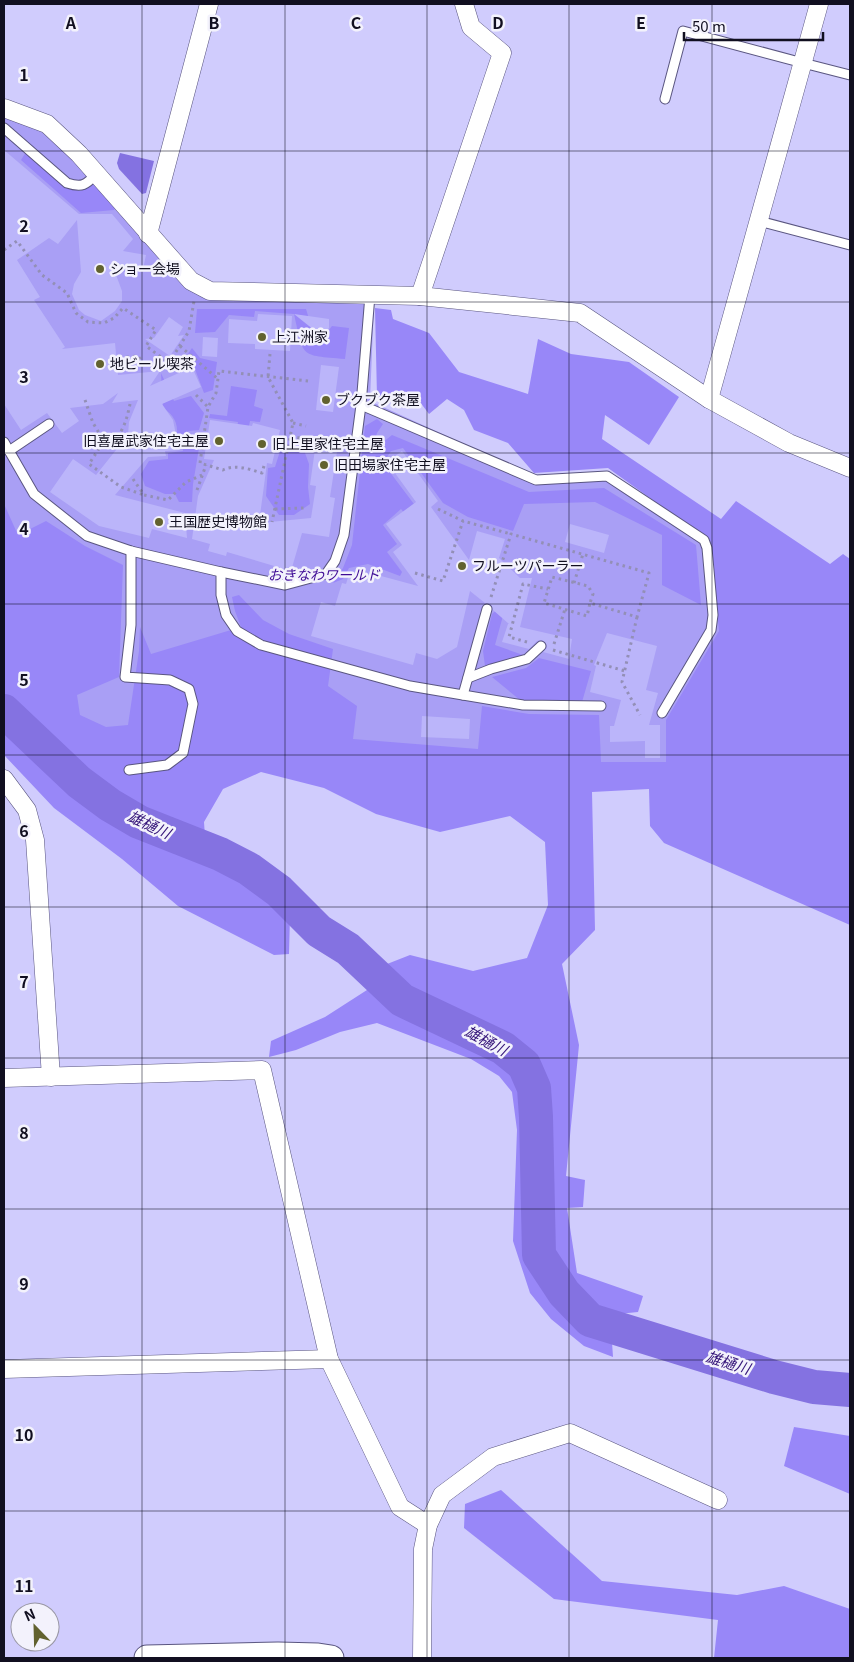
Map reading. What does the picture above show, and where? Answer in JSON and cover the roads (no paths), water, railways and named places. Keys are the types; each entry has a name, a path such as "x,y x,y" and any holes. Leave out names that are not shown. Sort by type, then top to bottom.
{"main road":[{"path":"147,1658 278,1655 331,1658"}],"street":[{"path":"148,234 209,4"},
{"path":"420,296 502,53 471,27 464,4"},
{"path":"709,399 819,4"},
{"path":"4,108 47,124 79,154 190,281 210,291 420,296 580,313 709,399 789,443 850,468"},
{"path":"4,779 27,810 36,840 52,1077"},
{"path":"4,1078 262,1070 329,1359 400,1507 428,1525"},
{"path":"4,1369 329,1359"},
{"path":"422,1658 423,1549 428,1525 442,1495 493,1456 570,1433 718,1500"}],"lane":[{"path":"665,100 683,31 850,74"},
{"path":"4,128 66,183 76,186 87,183 96,174"},
{"path":"759,221 850,245"},
{"path":"4,442 34,494 87,536 132,551 285,585 326,574 335,561 344,535 361,405 370,295"},
{"path":"361,405 536,480 607,476 704,540 707,548 713,615 711,630 662,713"},
{"path":"9,451 49,424"},
{"path":"129,770 167,765 183,753 193,704 189,690 170,680 126,678 131,625 132,551"},
{"path":"221,572 221,595 226,615 237,631 261,644 410,686 463,696 523,705 601,706"},
{"path":"463,696 487,609"},
{"path":"468,678 491,669 527,659 541,646"}],"waterway":[{"name":"雄樋川","path":"4,711 79,782 110,805 139,822 220,854 249,869 279,891 319,931 348,949 402,1000 503,1048 524,1065 534,1088 539,1255 564,1293 590,1320 774,1377 814,1387 850,1390"}],"place":[{"name":"ショー会場","path":"100,269"},
{"name":"上江洲家","path":"262,337"},
{"name":"地ビール喫茶","path":"100,364"},
{"name":"ブクブク茶屋","path":"326,400"},
{"name":"旧喜屋武家住宅主屋","path":"219,441"},
{"name":"旧上里家住宅主屋","path":"262,444"},
{"name":"旧田場家住宅主屋","path":"324,465"},
{"name":"王国歴史博物館","path":"159,522"},
{"name":"フルーツパーラー","path":"462,566"}],"park label":[{"name":"おきなわワールド","path":"324,575"}]}
